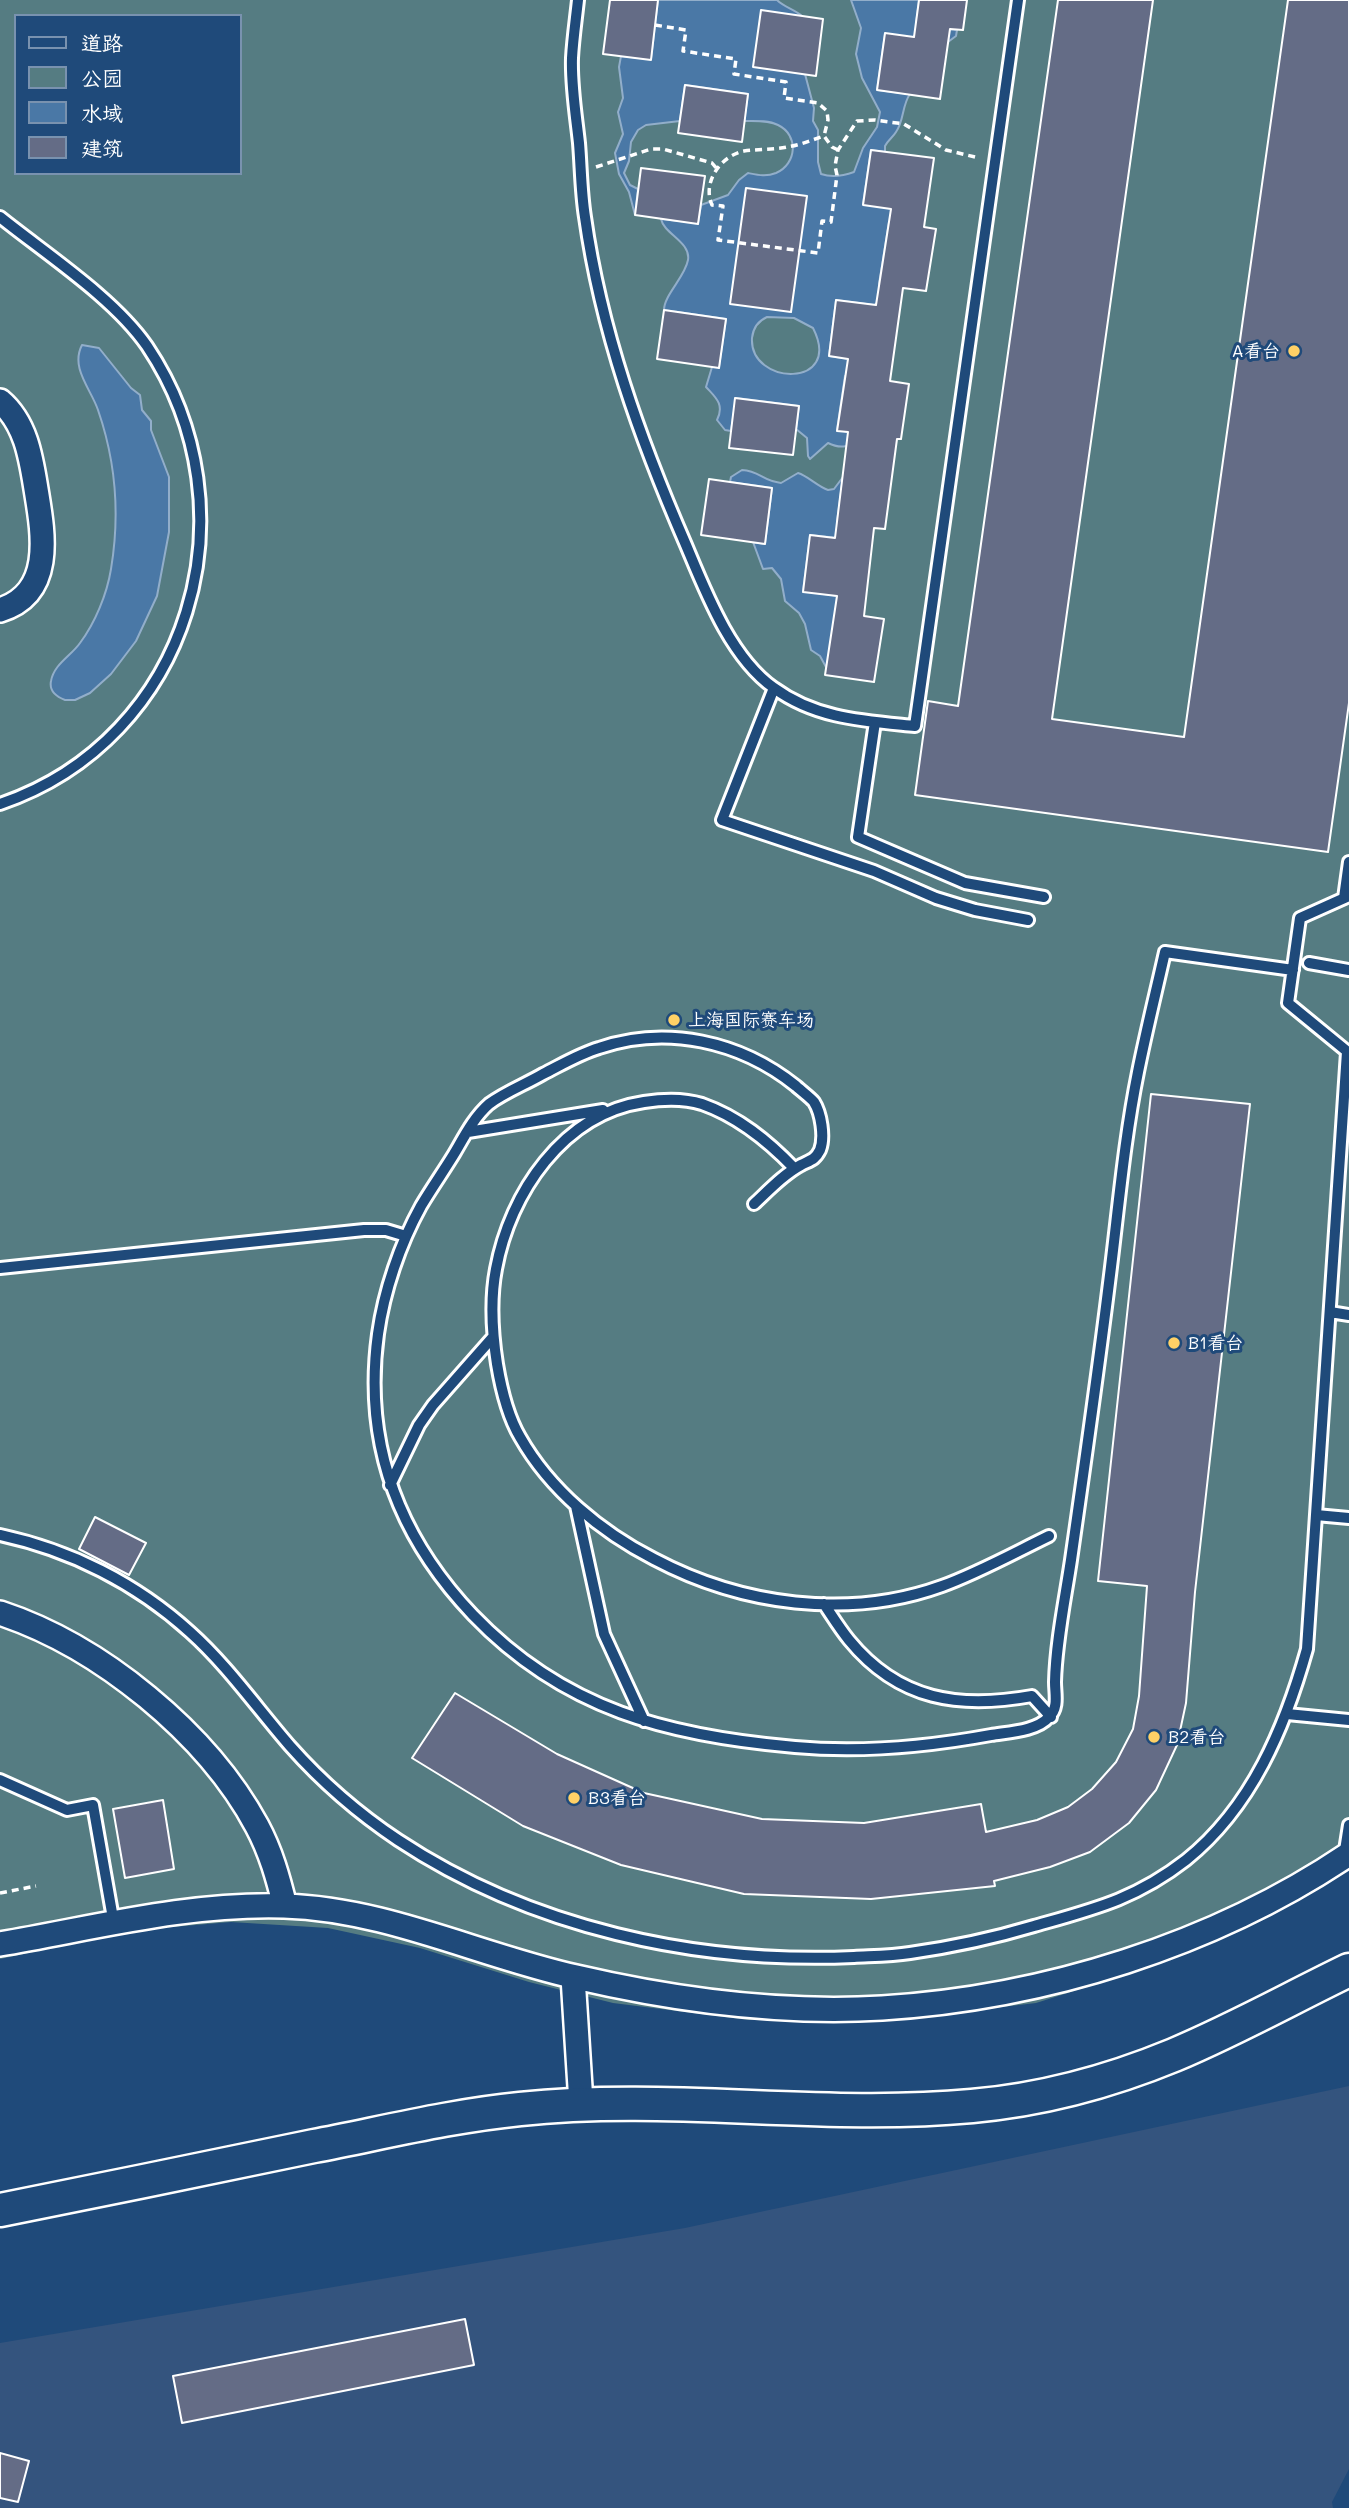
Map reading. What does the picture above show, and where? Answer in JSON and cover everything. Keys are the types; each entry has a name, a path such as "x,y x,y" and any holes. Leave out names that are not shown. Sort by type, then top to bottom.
{"street":[{"path":"0,401 25,436 44,547 41,564 27,594 16,603 0,610"},
{"path":"0,1613 82,1651 107,1666 160,1708 233,1787 257,1826 274,1863 285,1906"},
{"path":"0,1944 220,1907 285,1906 374,1918 573,1977 683,1998 811,2009 880,2008 950,2002 1021,1989 1103,1968 1194,1938 1272,1901 1347,1855"},
{"path":"0,2210 441,2121 516,2109 580,2103 854,2112 973,2106 1036,2096 1111,2077 1172,2056 1349,1970"},
{"path":"573,1977 580,2103"}],"lane":[{"path":"578,0 572,60 585,215 606,323 620,373 664,496 714,608 736,647 755,672 774,688 815,711 841,719 915,726 1018,0"},
{"path":"0,217 89,288 126,321 148,348 173,394 182,418 195,470 200,522 195,580 188,610 166,666 148,692 129,718 83,761 41,787 0,804"},
{"path":"774,688 722,820 874,871 936,898 975,910 1028,920"},
{"path":"875,722 858,837 965,883 1044,897"},
{"path":"0,1535 51,1549 86,1563 159,1606 206,1648 293,1750 340,1795 378,1826 430,1860 477,1884 542,1912 593,1928 692,1951 766,1958 906,1954 998,1936 1108,1905 1147,1888 1189,1858 1220,1827 1246,1794 1266,1761 1287,1714 1307,1649 1348,1052 1288,1003 1300,918 1347,897 1349,862"},
{"path":"754,1204 794,1168 811,1161 821,1148 821,1129 816,1105 812,1100 771,1068 736,1051 698,1040 639,1038 585,1053 488,1105 421,1207 406,1236 382,1311 374,1378 379,1444 390,1485 416,1537 444,1580 472,1614 501,1642 545,1676 569,1690 611,1711 644,1721 753,1743 855,1750 904,1748 966,1740 1037,1725 1051,1717 1055,1709 1056,1661 1094,1404 1127,1140 1137,1077 1165,952 1293,970"},
{"path":"1310,963 1349,970"},
{"path":"468,1132 654,1100 676,1099 700,1104 751,1129 774,1147 794,1168"},
{"path":"612,1109 572,1133 536,1173 505,1234 496,1267 493,1337 506,1405 518,1434 555,1486 576,1506 640,1552 678,1572 720,1588 767,1599 824,1604 868,1603 906,1597 943,1586 1049,1536"},
{"path":"0,1268 364,1230 386,1230 406,1236"},
{"path":"1330,1312 1349,1315"},
{"path":"390,1485 419,1425 433,1405 493,1337"},
{"path":"576,1506 604,1634 644,1721"},
{"path":"1316,1516 1349,1518"},
{"path":"824,1604 848,1640 864,1657 909,1687 929,1695 976,1703 1032,1696 1051,1717"},
{"path":"1287,1714 1349,1720"},
{"path":"0,1780 67,1810 93,1805 114,1924"},
{"path":"1347,1855 1349,1825"}],"path":[{"path":"655,25 686,30 682,51 736,59 734,74 786,82 784,98 818,103 827,111 828,120 822,137"},
{"path":"822,137 790,147 742,152 717,169 712,177 708,197 712,205 723,206 719,240 818,253 822,221 831,222 838,150 857,121 875,120 904,124 946,150 995,162"},
{"path":"822,137 838,150"},
{"path":"609,162 651,149 663,149 712,163 717,169"},
{"path":"0,1893 36,1886"}],"shaded area":[{"path":"1349,2086 1349,2469 1332,2502 1333,2508 0,2508 0,2343 685,2228"}],"green space":[{"name":"上海国际赛车场","path":"0,0 1349,0 1349,1867 1271,1913 1150,1967 1036,2003 852,2020 749,2020 613,2003 529,1982 420,1948 328,1928 231,1922 137,1930 0,1959"}],"water":[{"path":"658,0 777,0 802,16 805,74 814,108 813,121 818,130 818,162 821,174 838,176 854,172 863,148 877,127 880,112 862,78 856,54 861,28 851,0 919,0 916,24 957,30 956,36 948,42 885,34 877,90 910,94 899,128 885,146 885,152 871,150 863,204 901,210 889,222 879,284 894,292 874,305 836,300 829,356 864,361 845,376 837,430 871,435 840,447 828,443 810,459 807,438 796,429 799,406 736,398 731,431 725,430 717,420 719,405 706,387 712,367 719,367 726,319 664,310 667,298 686,266 688,254 661,219 698,223 701,205 728,195 748,173 769,175 783,169 791,156 792,142 790,135 778,125 744,121 748,94 685,85 680,121 646,125 638,130 631,142 629,161 624,173 630,185 638,189 635,215 629,192 619,174 615,153 623,134 618,112 623,98 619,67 621,56 651,59","holes":["767,317 794,318 813,328 819,348 816,362 807,371 793,374 778,372 765,365 755,354 752,338 755,328"]},
{"path":"82,345 99,348 131,388 140,395 142,410 151,421 151,430 169,477 169,532 157,596 136,641 111,674 90,693 75,700 65,700 52,691 53,675 80,643 100,608 107,588 114,549 116,509 109,449 98,410 78,362"},
{"path":"742,470 781,483 798,473 828,490 834,489 843,477 837,522 855,525 847,539 810,535 803,591 853,598 826,667 820,656 811,650 805,624 799,613 785,601 781,579 772,568 763,569 753,542 765,544 772,488 730,482 731,477"}],"building":[{"path":"610,0 658,0 651,60 603,54"},
{"path":"919,0 967,0 963,30 950,29 940,99 877,90 885,33 914,37"},
{"name":"A看台","path":"1058,0 1153,0 1052,719 1184,737 1288,0 1349,0 1349,703 1328,852 915,795 928,701 958,706"},
{"path":"761,10 823,19 816,76 753,67"},
{"path":"685,85 748,94 742,142 678,133"},
{"path":"871,150 934,158 924,227 936,229 926,291 903,288 890,381 909,384 901,439 897,439 885,529 874,528 864,616 884,619 874,682 825,675 837,596 803,592 810,535 835,538 848,432 837,431 848,359 829,356 836,300 876,305 891,209 863,205"},
{"path":"641,168 705,176 698,224 635,215"},
{"path":"746,188 807,196 791,312 730,304"},
{"path":"664,310 726,319 719,368 657,359"},
{"path":"735,398 799,406 793,455 729,448"},
{"path":"709,479 772,488 765,544 701,535"},
{"path":"1151,1094 1250,1104 1195,1592 1186,1703 1177,1745 1156,1790 1129,1823 1090,1852 1050,1867 994,1881 995,1886 871,1899 744,1894 621,1865 523,1826 412,1758 455,1693 557,1754 644,1793 762,1819 864,1823 981,1804 986,1832 1037,1820 1068,1807 1092,1789 1116,1762 1133,1729 1139,1696 1147,1586 1098,1581"},
{"path":"95,1517 146,1543 129,1575 79,1549"},
{"path":"163,1800 174,1869 125,1878 113,1809"},
{"path":"465,2319 474,2365 182,2423 173,2376"},
{"path":"0,2453 29,2461 18,2502 0,2498"}],"place":[{"name":"A看台","path":"1294,351"},
{"name":"上海国际赛车场","path":"674,1020"},
{"name":"B1看台","path":"1174,1343"},
{"name":"B2看台","path":"1154,1737"},
{"name":"B3看台","path":"574,1798"}]}
